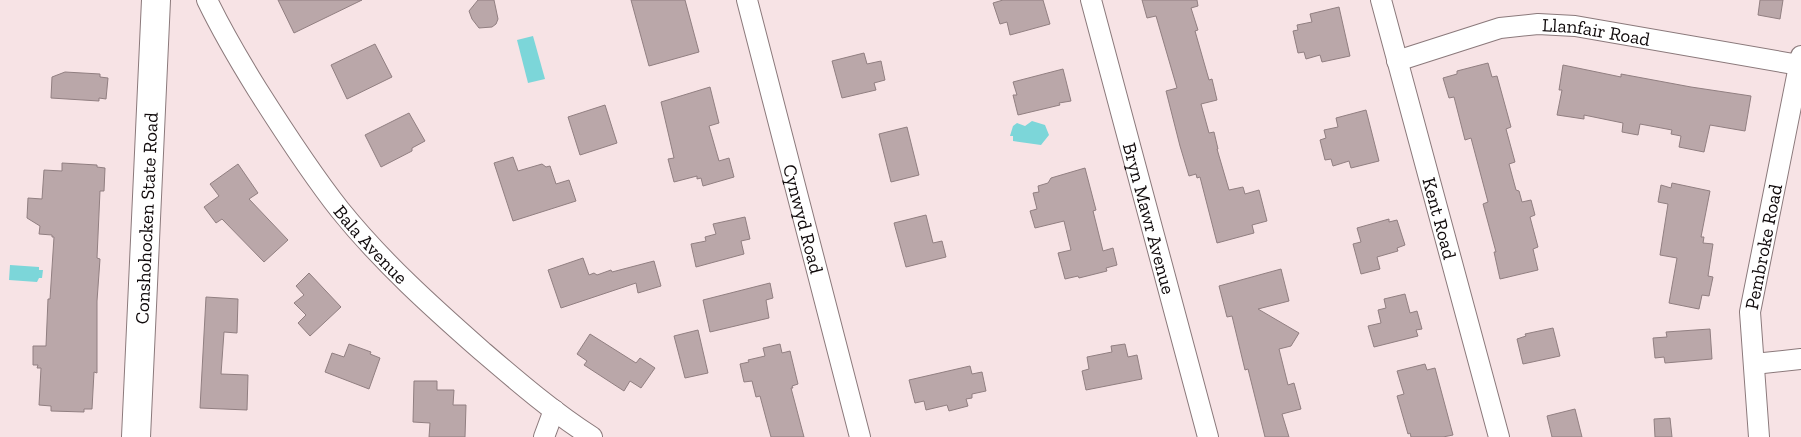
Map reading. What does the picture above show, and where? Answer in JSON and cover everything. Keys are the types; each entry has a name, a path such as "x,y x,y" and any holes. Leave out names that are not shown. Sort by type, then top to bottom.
{"main road":[{"name":"Conshohocken State Road","path":"136,437 157,0"}],"street":[{"name":"Bala Avenue","path":"207,0 234,51 270,110 341,211 381,256 446,319 518,382 592,437"},
{"name":"Cynwyd Road","path":"747,0 860,437"},
{"name":"Bryn Mawr Avenue","path":"1092,0 1208,437"},
{"name":"Kent Road","path":"1381,0 1499,437"},
{"name":"Llanfair Road","path":"1397,62 1500,28 1538,24 1576,26 1800,61"},
{"name":"Pembroke Road","path":"1759,437 1750,312 1800,61"},
{"path":"1754,364 1801,359"},
{"path":"544,437 554,410"}],"water":[{"path":"533,36 545,79 528,83 517,40"},
{"path":"1032,121 1045,125 1049,135 1041,145 1013,141 1013,136 1010,136 1013,126 1017,123 1025,126"},
{"path":"10,265 39,267 39,270 43,270 42,278 39,278 37,282 9,280"}],"building":[{"path":"278,0 362,0 294,33"},
{"path":"478,0 494,0 498,19 492,27 479,28 472,19 469,11"},
{"path":"631,0 685,0 699,52 649,66"},
{"path":"1003,0 1043,0 1050,24 1010,35 1007,22 1000,24 993,3"},
{"path":"1142,0 1197,0 1198,6 1191,8 1198,30 1195,31 1209,80 1212,79 1217,100 1201,104 1209,133 1214,132 1229,190 1243,187 1245,194 1259,190 1267,221 1252,225 1254,233 1217,243 1200,177 1197,178 1196,174 1189,176 1180,146 1166,91 1177,88 1156,16 1147,18"},
{"path":"1760,0 1783,0 1780,19 1758,15"},
{"path":"1339,7 1350,56 1322,62 1320,55 1306,59 1304,52 1298,53 1293,31 1298,30 1297,25 1312,22 1310,14"},
{"path":"375,44 392,77 347,99 331,65"},
{"path":"864,53 867,64 881,61 885,80 874,83 876,90 842,98 832,61"},
{"path":"1488,63 1492,77 1497,76 1511,127 1506,129 1515,162 1509,164 1516,190 1519,191 1522,202 1531,200 1535,215 1530,217 1538,247 1533,249 1538,270 1500,279 1494,252 1496,252 1483,204 1488,202 1471,138 1465,140 1454,97 1449,98 1443,78 1457,74 1457,71"},
{"path":"1563,65 1621,77 1621,74 1751,96 1745,131 1710,125 1704,152 1679,147 1681,136 1671,134 1672,130 1640,124 1638,135 1622,132 1623,123 1584,115 1584,119 1557,115 1562,90 1559,90"},
{"path":"1063,69 1071,101 1018,115 1013,95 1017,95 1013,82"},
{"path":"65,72 100,74 100,77 108,78 106,99 99,98 99,101 51,98 52,77"},
{"path":"710,87 719,123 709,126 719,161 729,158 734,177 703,186 701,178 697,179 697,176 674,182 668,159 674,158 661,102"},
{"path":"605,105 617,143 580,155 568,117"},
{"path":"1366,110 1379,161 1351,168 1349,161 1333,166 1331,159 1325,160 1320,140 1326,138 1324,130 1338,127 1336,118"},
{"path":"409,113 425,141 412,148 412,151 381,167 365,135"},
{"path":"907,127 919,175 891,182 879,134"},
{"path":"513,157 518,171 542,164 546,167 550,166 556,184 569,180 576,201 513,221 494,163"},
{"path":"62,163 97,165 97,167 105,168 104,191 100,191 97,258 100,259 97,301 97,373 94,372 92,409 84,409 84,412 51,411 51,406 39,405 41,368 37,368 38,365 33,365 33,346 46,346 54,237 52,235 39,234 40,226 27,218 28,198 42,199 44,170 62,171"},
{"path":"238,164 258,193 249,199 288,240 264,262 222,219 216,223 204,207 219,196 210,184"},
{"path":"1085,168 1096,210 1093,211 1103,251 1113,248 1117,265 1106,268 1107,271 1079,278 1078,276 1065,279 1058,253 1071,250 1064,221 1035,228 1030,211 1037,209 1033,193 1039,192 1038,186 1048,183 1051,178"},
{"path":"1672,183 1710,191 1701,237 1704,237 1703,243 1713,244 1708,276 1713,277 1709,296 1702,295 1699,309 1669,303 1677,258 1660,255 1668,204 1658,202 1661,185 1671,188"},
{"path":"926,215 933,243 942,241 946,257 906,267 894,223"},
{"path":"745,217 750,239 741,241 744,254 696,267 691,244 706,241 705,237 716,234 713,224"},
{"path":"1389,219 1389,222 1397,220 1405,245 1397,248 1398,251 1377,257 1380,269 1361,274 1353,244 1361,242 1357,228"},
{"path":"583,258 589,275 594,273 597,275 611,270 612,272 654,261 661,286 638,293 636,283 561,308 548,270"},
{"path":"1281,269 1289,301 1258,309 1299,333 1291,346 1279,349 1288,385 1294,383 1301,409 1282,414 1289,437 1265,437 1248,369 1245,370 1232,316 1227,317 1219,286"},
{"path":"309,273 341,307 310,336 298,323 306,315 294,303 304,295 296,286"},
{"path":"770,283 773,298 766,300 769,318 710,332 703,300"},
{"path":"1405,294 1410,313 1417,311 1422,329 1416,330 1418,336 1374,347 1368,326 1381,323 1378,310 1386,308 1384,299"},
{"path":"206,297 238,299 237,333 224,332 221,374 248,375 247,410 200,408"},
{"path":"1553,328 1560,356 1523,364 1517,339 1526,336 1525,334"},
{"path":"1710,329 1712,359 1665,363 1664,357 1655,358 1653,338 1667,337 1666,332"},
{"path":"698,330 708,373 685,378 674,336"},
{"path":"590,334 636,363 640,358 655,368 641,388 630,381 624,391 584,365 587,361 577,354"},
{"path":"349,344 371,352 370,354 380,358 369,389 325,372 332,353 344,357"},
{"path":"780,344 782,353 790,351 798,384 791,388 804,437 771,437 760,396 756,397 752,381 744,382 740,364 765,356 763,348"},
{"path":"1125,344 1128,357 1137,355 1142,379 1086,390 1082,371 1089,369 1087,357 1112,352 1111,346"},
{"path":"1425,364 1427,370 1435,368 1453,435 1443,437 1411,437 1410,433 1408,434 1397,396 1404,394 1397,371"},
{"path":"970,366 972,374 982,372 986,391 972,394 972,398 966,399 968,406 949,411 947,405 926,410 924,401 915,403 909,380"},
{"path":"414,381 437,381 437,390 454,390 453,405 466,405 465,437 429,437 430,423 413,422"},
{"path":"1575,409 1582,437 1552,437 1547,416"},
{"path":"1670,418 1672,437 1655,437 1654,419"}]}
